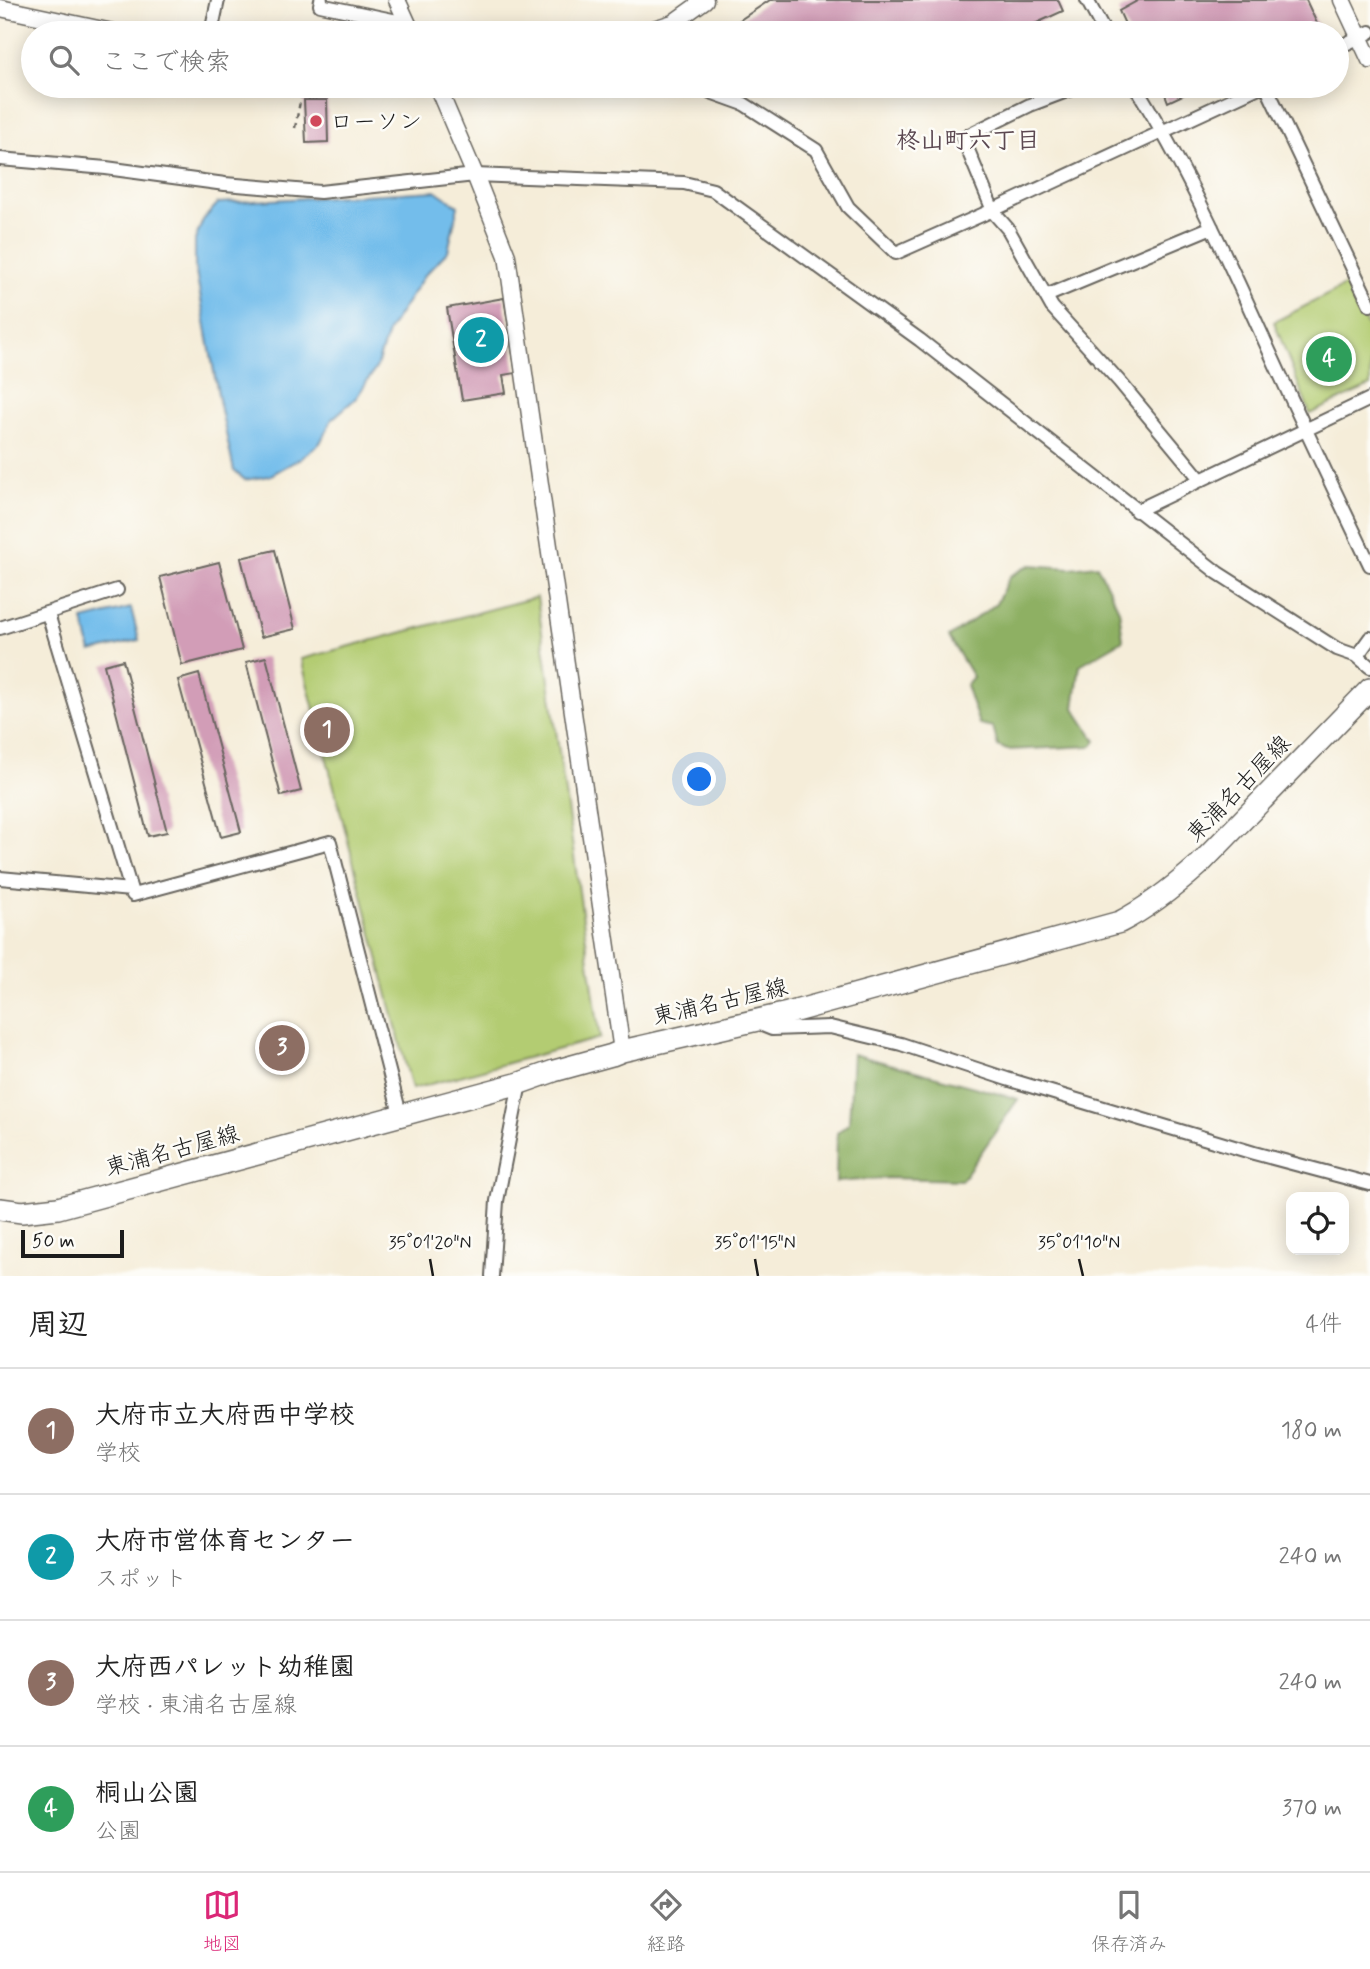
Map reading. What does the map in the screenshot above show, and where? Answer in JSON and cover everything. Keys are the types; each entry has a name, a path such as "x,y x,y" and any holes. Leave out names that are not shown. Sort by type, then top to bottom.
{"main road":[{"name":"東浦名古屋線","path":"0,1209 22,1213 58,1208 520,1083 622,1051 752,1022 1119,922 1143,910 1175,887 1199,865 1370,690"}],"street":[{"path":"214,21 218,0"},
{"path":"321,0 320,5 382,21"},
{"path":"397,0 406,21"},
{"path":"682,21 705,0"},
{"path":"1087,0 1098,21"},
{"path":"1342,0 1365,35 1370,60"},
{"path":"0,8 61,21"},
{"path":"1349,42 1365,35"},
{"path":"441,98 507,256 622,1051"},
{"path":"727,98 744,104 816,149 848,207 896,253 1237,98"},
{"path":"1048,98 963,138 993,210 1008,229 1052,307 1119,381 1201,480"},
{"path":"1143,98 1164,131 1212,227 1305,431 1370,565"},
{"path":"1269,98 1370,305"},
{"path":"0,159 320,192 475,175 684,183 713,190 920,340 1218,573 1337,649 1357,656 1370,667"},
{"path":"1046,296 1212,227"},
{"path":"1136,511 1370,399"},
{"path":"0,628 117,590"},
{"path":"48,614 133,895 330,842 400,1114"},
{"path":"1357,656 1370,638"},
{"path":"0,878 131,890"},
{"path":"752,1022 772,1028 830,1027 901,1044 1007,1079 1254,1153 1370,1184"},
{"path":"492,1276 497,1201 520,1083"}],"path":[{"path":"295,128 301,98"}],"green space":[{"path":"1348,284 1370,332 1370,386 1310,414 1274,322"},
{"path":"1030,565 1070,568 1097,565 1119,610 1123,640 1080,665 1074,708 1096,741 1092,746 1007,750 998,746 993,727 979,724 966,685 973,677 949,637 996,604 1010,576"},
{"path":"537,597 600,1038 412,1089 301,659"},
{"path":"853,1054 1018,1099 962,1180 887,1178 836,1182 837,1133 849,1123"}],"water":[{"path":"436,191 458,206 448,251 424,276 389,330 376,368 356,398 332,419 320,443 301,458 269,476 245,480 234,471 195,267 195,240 203,220 218,203"},
{"path":"131,608 139,640 91,652 83,620"}],"building":[{"path":"770,0 1058,0 1063,11 1041,21 738,21"},
{"path":"1306,0 1316,21 1124,21 1119,11 1137,1"},
{"name":"ローソン","path":"304,100 327,100 328,142 306,143"},
{"path":"504,298 516,373 503,375 506,393 462,400 447,308"},
{"path":"275,550 295,629 261,637 241,558"},
{"path":"219,562 242,650 182,665 160,577"},
{"path":"266,657 301,791 281,796 246,662"},
{"path":"123,660 167,832 148,836 104,665"},
{"path":"199,674 241,832 221,837 178,680"}],"place":[{"name":"ローソン","path":"316,121"},
{"name":"大府市営体育センター","path":"481,340"},
{"name":"桐山公園","path":"1329,359"},
{"name":"大府市立大府西中学校","path":"327,730"},
{"name":"大府西パレット幼稚園","path":"282,1048"}],"district":[{"name":"柊山町六丁目","path":"968,140"}]}
